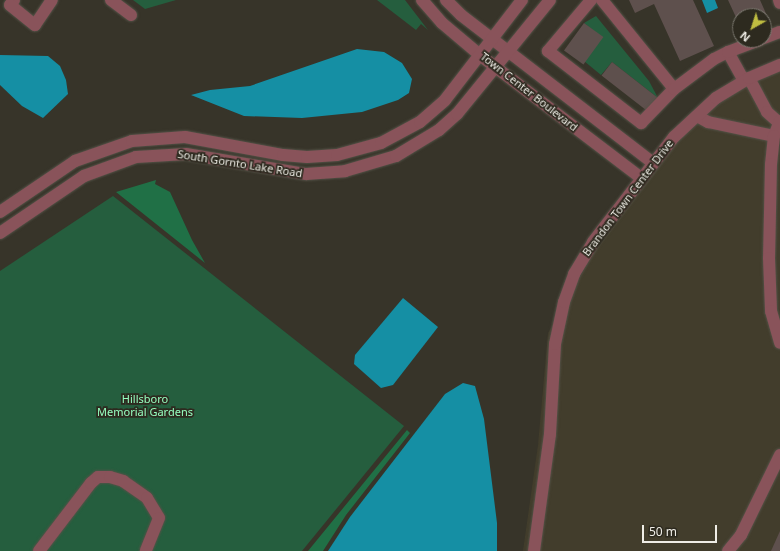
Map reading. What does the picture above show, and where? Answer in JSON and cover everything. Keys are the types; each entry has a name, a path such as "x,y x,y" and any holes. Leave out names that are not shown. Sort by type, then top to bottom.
{"street":[{"path":"14,0 10,5 35,25 52,0"},
{"path":"111,0 131,15"},
{"name":"Town Center Boulevard","path":"422,0 442,23 481,56 641,178"},
{"name":"Town Center Boulevard","path":"446,0 493,39 653,164"},
{"name":"South Gornto Lake Road","path":"0,212 65,166 87,155 119,144 160,137 202,139 295,156 337,155 367,148 407,130 433,112 454,90 522,0"},
{"name":"South Gornto Lake Road","path":"0,233 74,182 115,163 166,154 204,157 291,174 326,174 364,167 396,156 439,130 461,110 510,52 550,0"},
{"path":"591,0 548,51 641,124 674,89 714,59 739,48"},
{"path":"602,0 674,89"},
{"path":"728,52 767,112 779,121 774,136 770,296 771,311 780,343"},
{"name":"Brandon Town Center Drive","path":"534,551 550,434 555,344 564,302 585,254 641,178 674,137 716,98 746,80 780,65"},
{"path":"697,116 708,122 774,136"},
{"path":"65,166 74,182"},
{"path":"728,551 741,535 780,455"},
{"path":"39,551 91,482 98,477 110,477 123,481 147,498 159,518 146,551"}],"shaded area":[{"path":"780,65 780,551 523,551 538,445 548,333 622,203 733,78"}],"green space":[{"path":"133,0 176,0 145,9"},
{"path":"377,0 405,0 428,30 421,24 416,30"},
{"path":"596,16 649,81 658,98 612,62 601,75 584,61 602,37 584,23"},
{"path":"156,180 155,184 170,192 192,240 205,263 116,192"},
{"name":"Hillsboro Memorial Gardens","path":"113,196 404,426 302,551 0,551 0,271"},
{"path":"407,430 410,433 346,515 323,551 308,551"}],"water":[{"path":"702,0 715,0 718,8 707,13"},
{"path":"357,49 384,52 402,63 412,79 409,93 398,100 362,112 302,118 244,116 191,95 210,90 250,86"},
{"path":"0,55 48,56 60,66 66,80 68,94 43,118 22,106 0,85"},
{"path":"403,298 438,327 393,385 381,388 354,364 355,355"},
{"path":"463,383 475,386 484,419 497,523 497,551 328,551 350,517 445,394"}],"building":[{"path":"629,0 693,0 714,46 680,61 654,4 635,13"},
{"path":"728,0 760,0 764,8 732,8"},
{"path":"584,23 603,37 583,65 564,51"},
{"path":"612,62 658,98 647,111 602,75"},
{"path":"780,531 780,551 771,551"}]}
